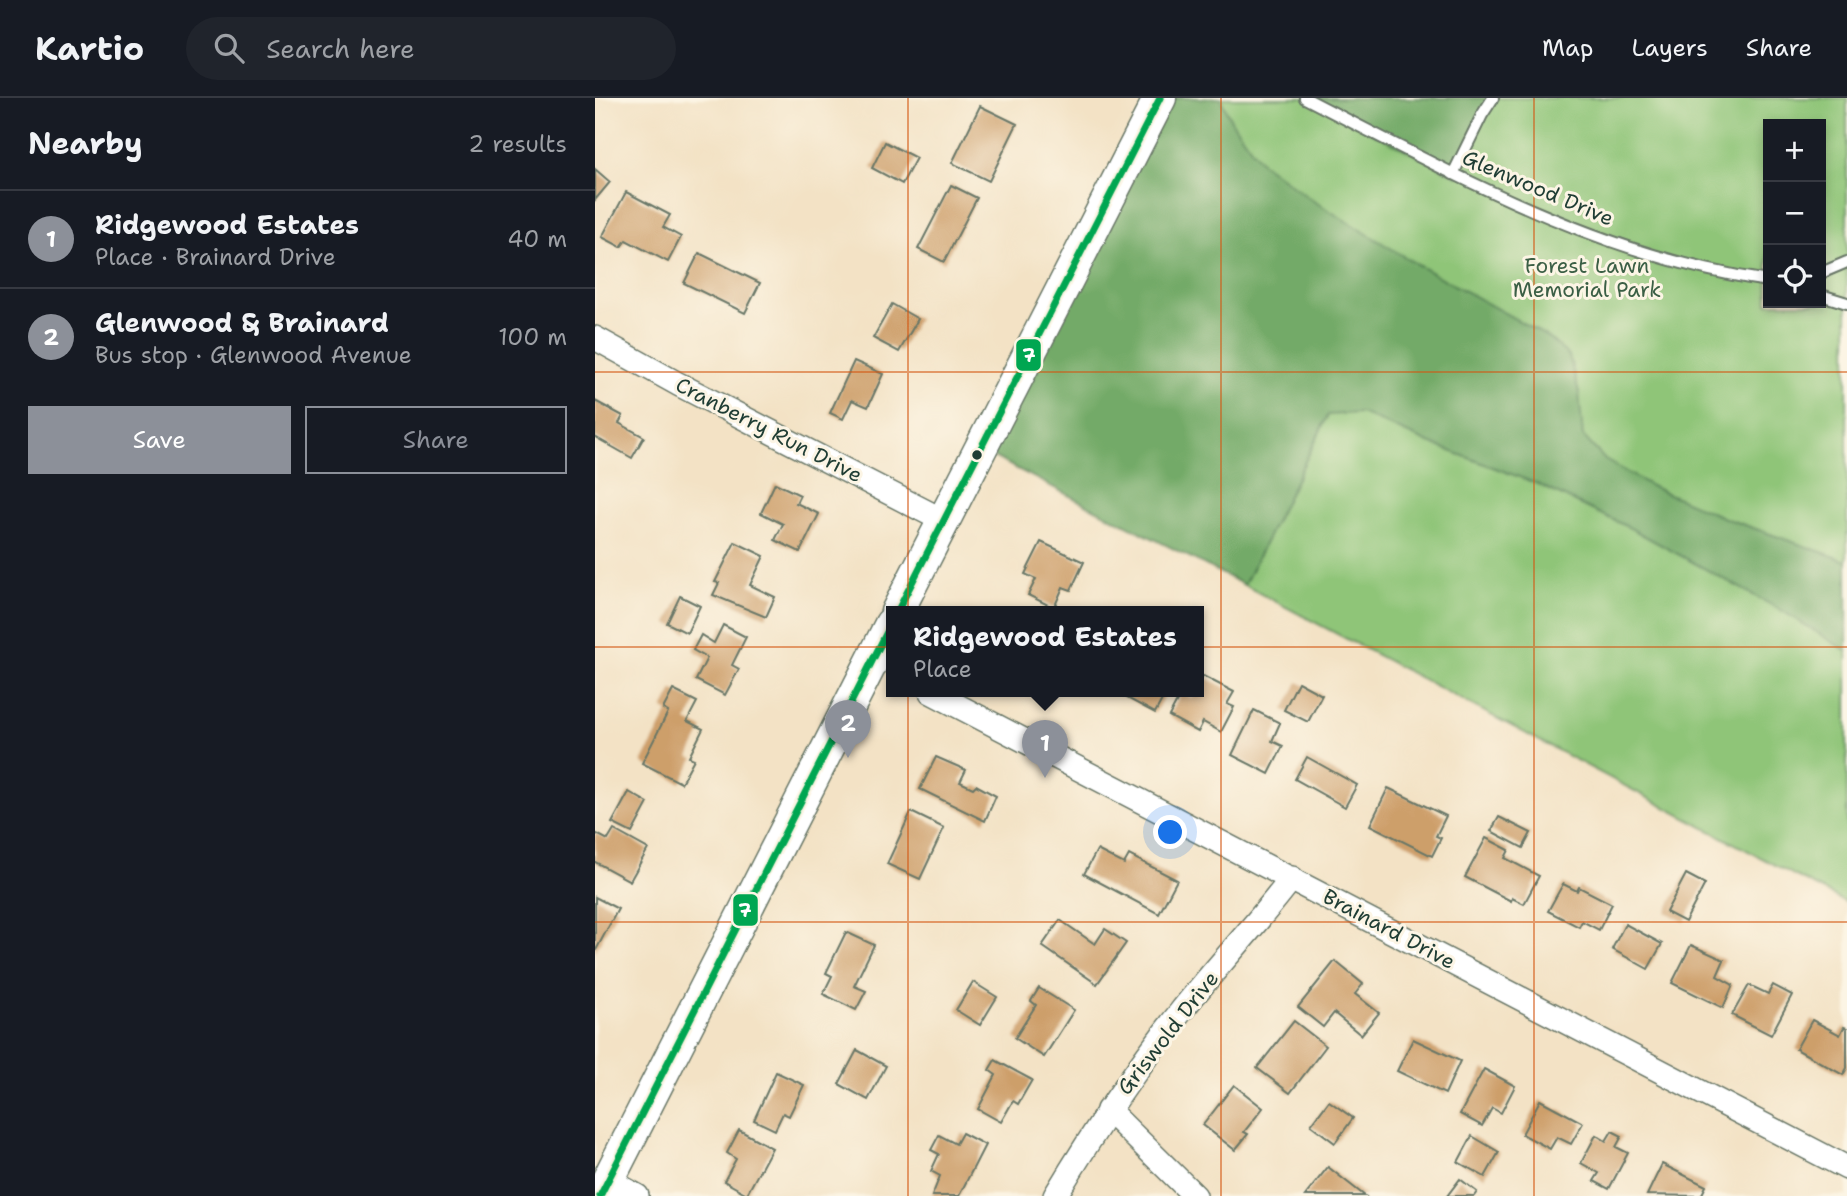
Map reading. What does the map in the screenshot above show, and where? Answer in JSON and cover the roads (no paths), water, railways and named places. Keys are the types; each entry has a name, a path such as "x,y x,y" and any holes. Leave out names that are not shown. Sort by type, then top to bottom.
{"street":[{"path":"900,606 1160,98"},
{"name":"Cranberry Run Drive","path":"595,338 678,384 944,521"},
{"path":"638,1196 604,1188 881,667 886,646"},
{"name":"Brainard Drive","path":"941,697 1847,1168"},
{"name":"Griswold Drive","path":"1055,1196 1108,1110 1183,1009 1292,878"},
{"path":"1108,1110 1195,1196"}],"lane":[{"name":"Glenwood Drive","path":"1305,98 1453,174 1589,233 1695,265 1763,280"},
{"path":"1453,174 1493,98"},
{"path":"1826,271 1847,262"},
{"path":"1826,297 1847,303"}],"place":[{"name":"Glenwood & Brainard","path":"848,758"},
{"name":"Ridgewood Estates","path":"1045,778"}],"park label":[{"name":"Forest Lawn Memorial Park","path":"1587,278"}]}
